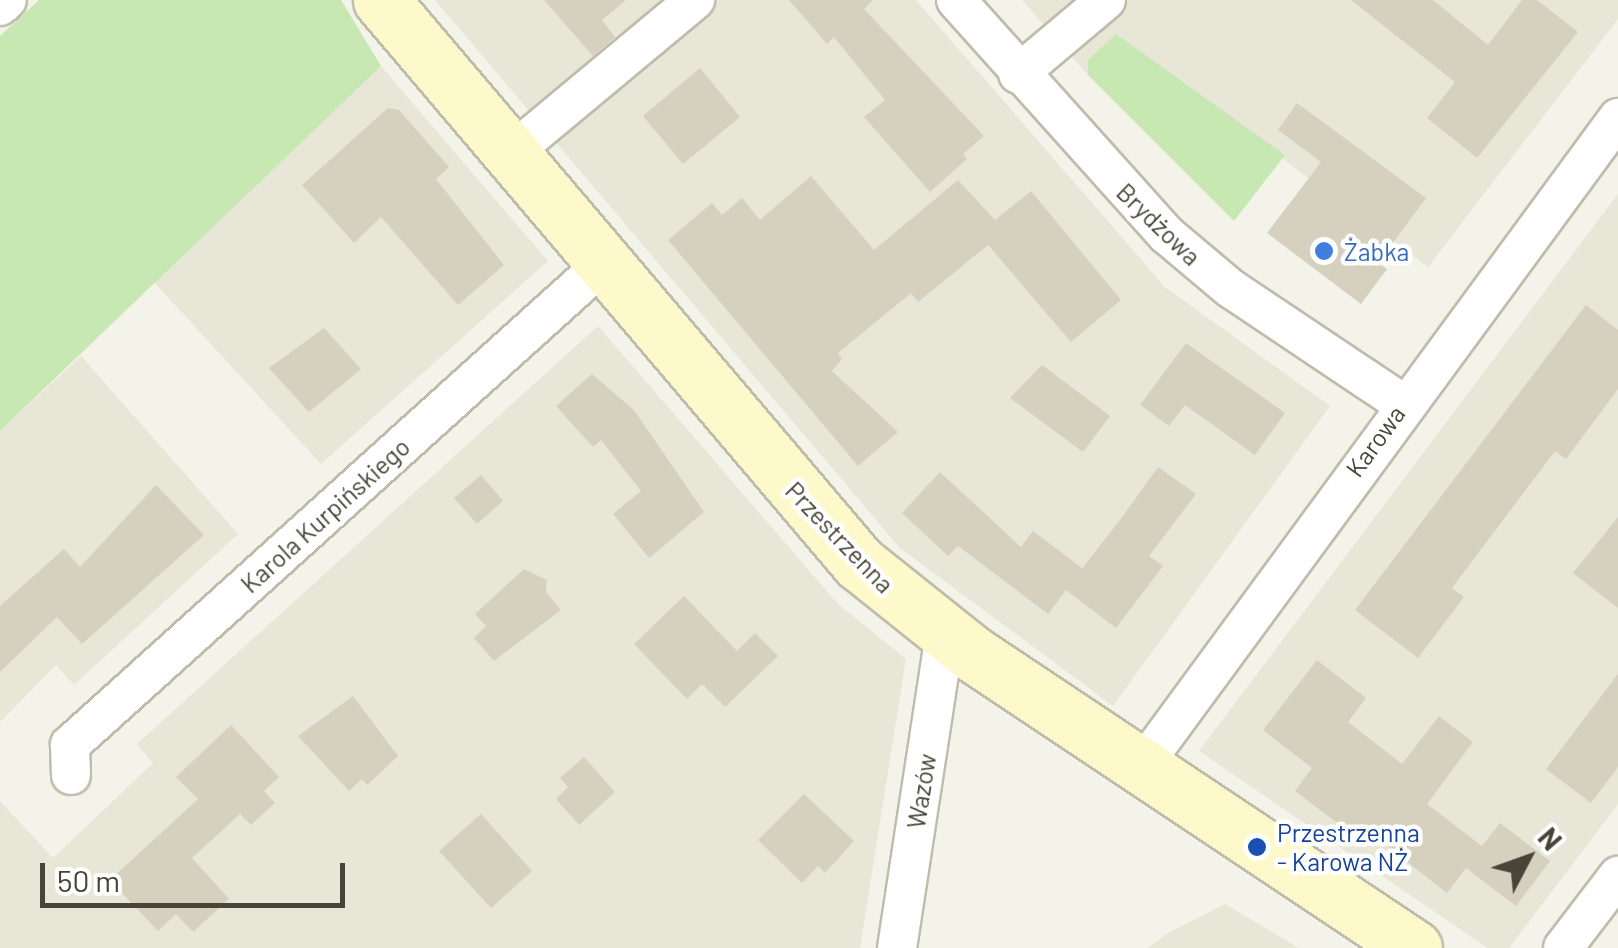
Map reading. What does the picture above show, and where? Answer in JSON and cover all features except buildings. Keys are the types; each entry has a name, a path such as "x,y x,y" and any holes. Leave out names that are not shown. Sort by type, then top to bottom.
{"street":[{"path":"0,6 7,0"},
{"name":"Przestrzenna","path":"381,0 859,563 945,634 1140,770 1414,948"},
{"path":"510,154 695,0"},
{"name":"Brydżowa","path":"956,0 1018,74 1201,265 1402,403"},
{"path":"1018,74 1106,0"},
{"name":"Karowa","path":"1140,770 1402,403 1618,118"},
{"name":"Karola Kurpińskiego","path":"70,775 70,745 603,264"},
{"name":"Wazów","path":"897,948 945,634"},
{"path":"1563,948 1618,876"}],"shaded area":[{"path":"435,0 916,0 1165,287 1330,406 1113,706 900,548"},
{"path":"1022,0 1618,0 1618,19 1428,267 1117,35 1088,60 1088,75"},
{"path":"381,66 548,261 321,464 153,281"},
{"path":"1618,194 1618,804 1509,948 1488,948 1199,751"},
{"path":"598,326 838,604 906,659 860,948 0,948 0,801 53,858 153,763 137,744"},
{"path":"81,356 238,534 74,685 56,665 0,722 0,431"},
{"path":"1225,904 1299,948 1148,948 1168,933"}],"green space":[{"path":"39,0 341,0 381,66 0,431 0,36"},
{"path":"1116,34 1285,155 1234,221 1088,75 1088,60"}],"place":[{"name":"Żabka","path":"1324,251"},
{"name":"Przestrzenna - Karowa NŻ","path":"1257,847"}]}
